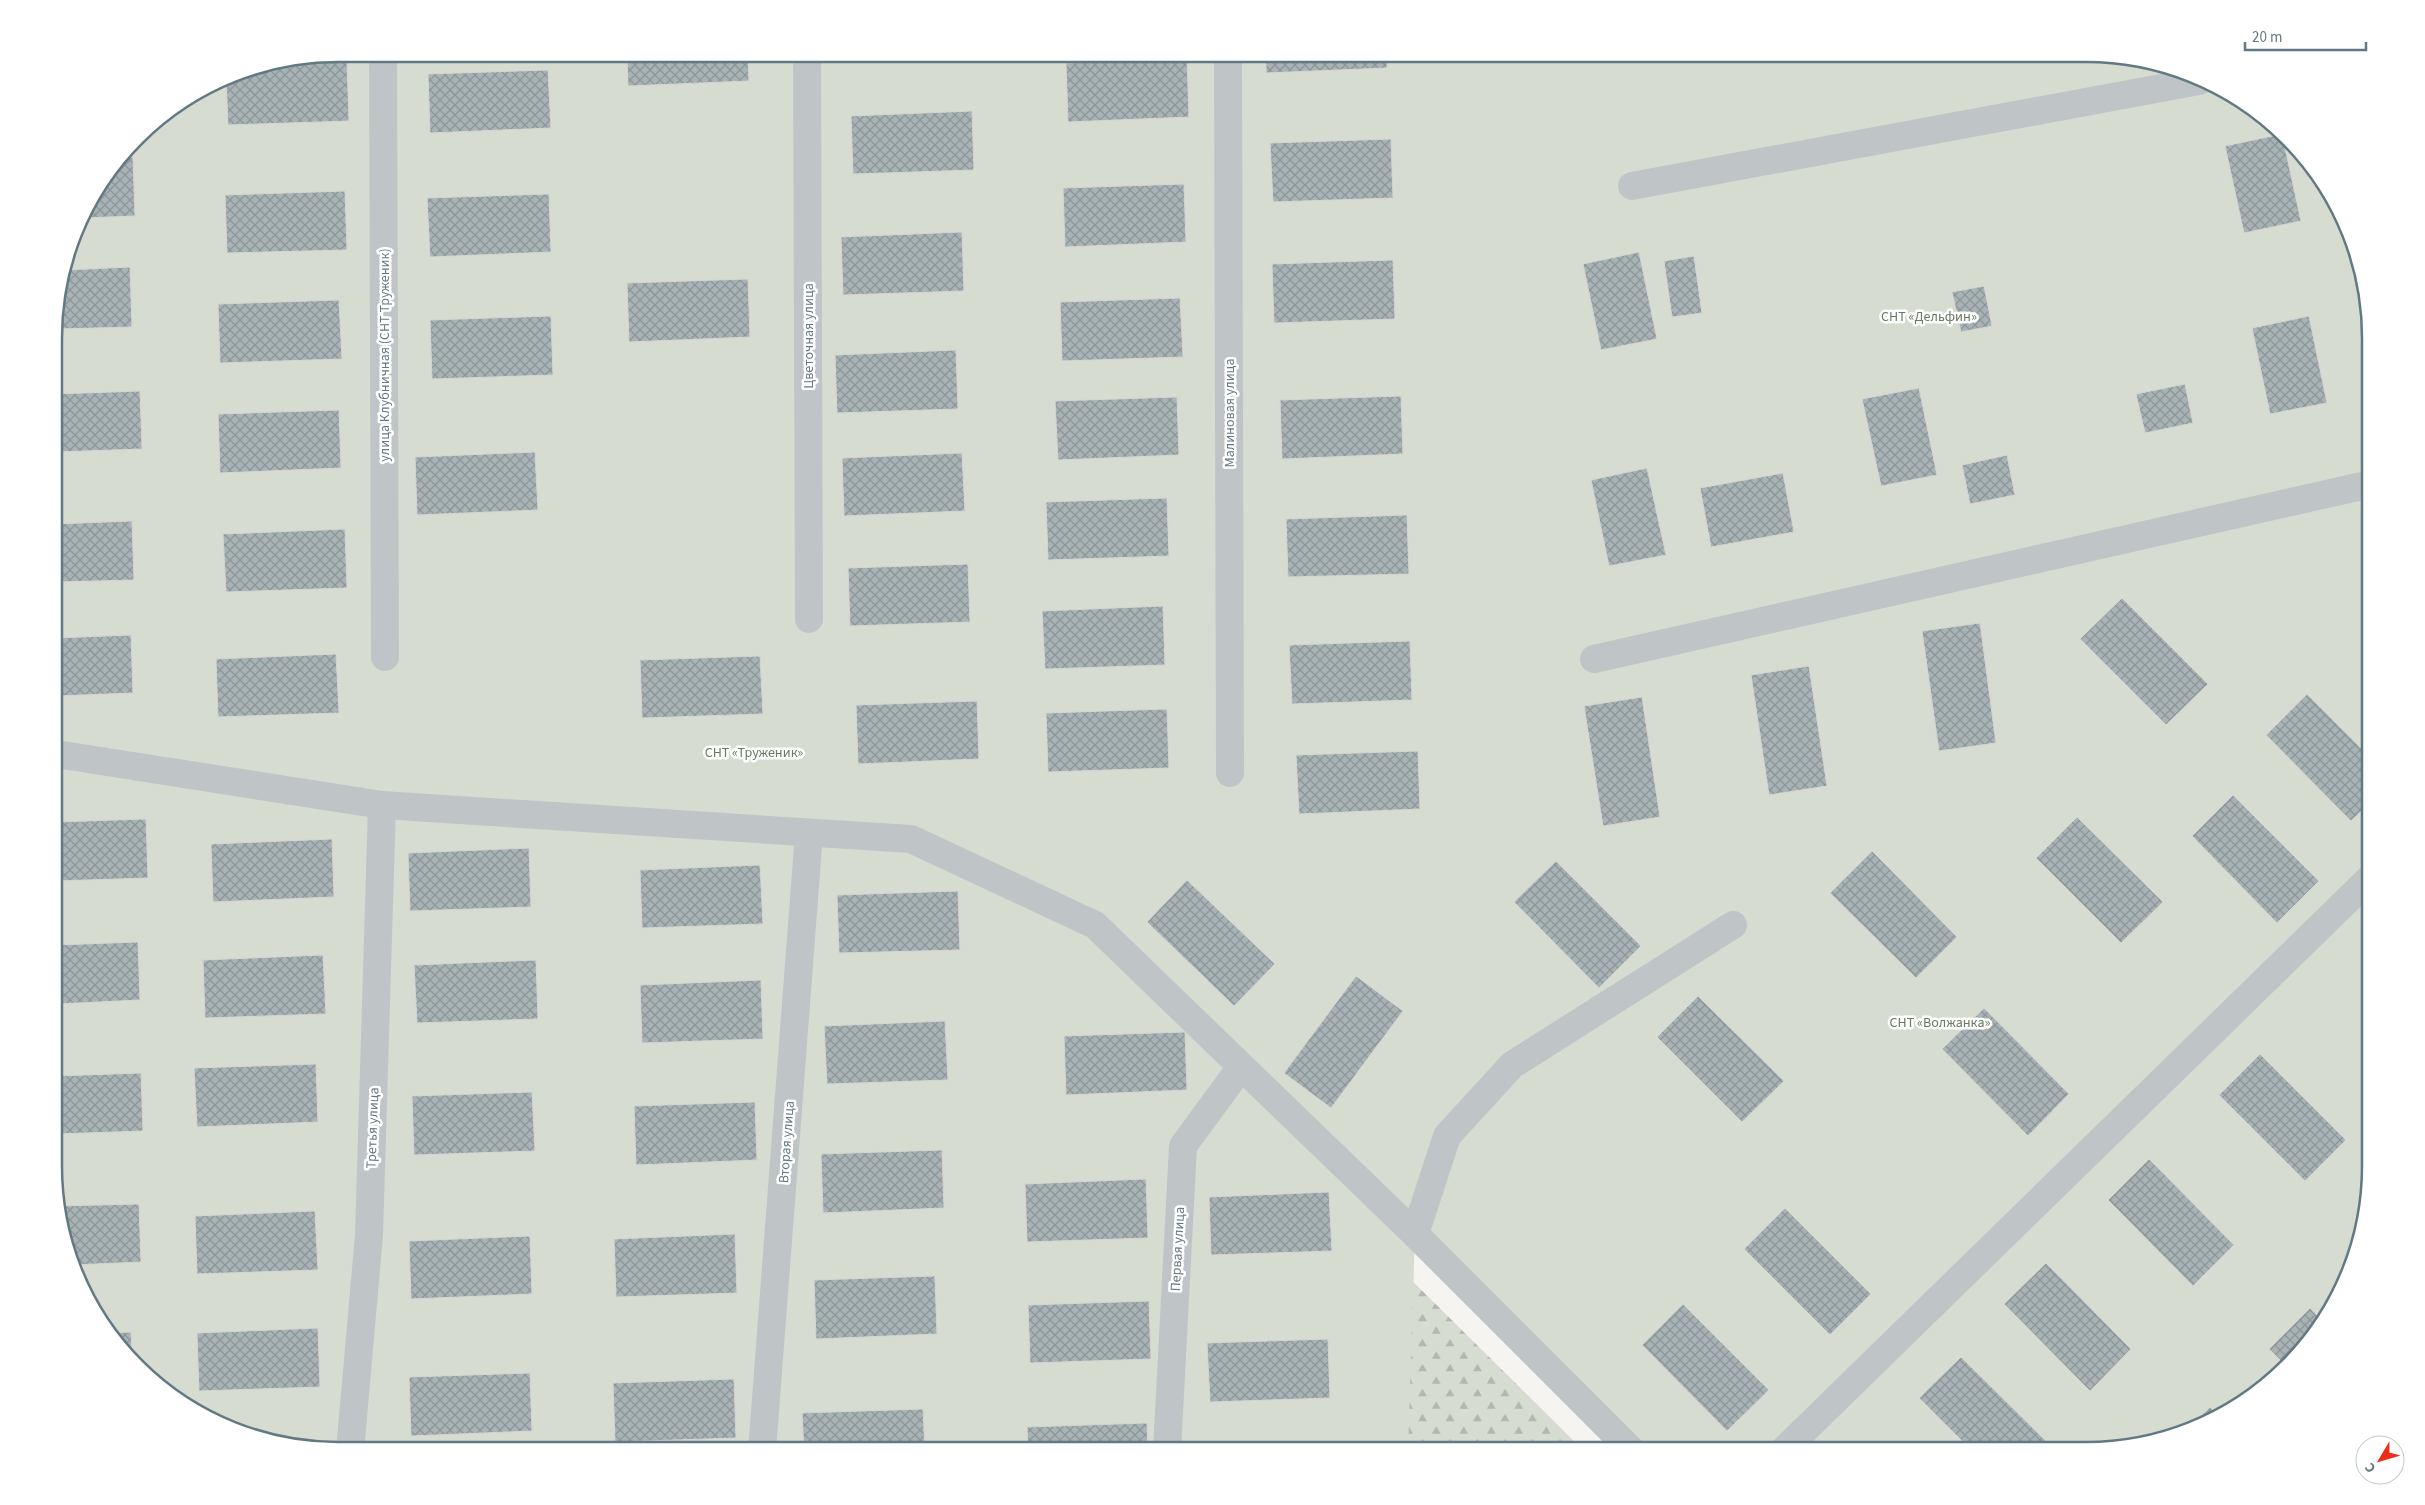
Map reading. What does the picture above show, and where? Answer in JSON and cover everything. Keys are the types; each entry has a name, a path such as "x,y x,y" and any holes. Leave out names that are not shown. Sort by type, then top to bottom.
{"street":[{"name":"улица Клубничная (СНТ Труженик)","path":"383,62 385,657"},
{"name":"Цветочная улица","path":"807,62 809,619"},
{"name":"Малиновая улица","path":"1228,62 1230,773"},
{"path":"1632,186 2189,83"},
{"path":"1594,659 2362,486"},
{"path":"62,755 382,805 911,840 1095,925 1415,1234 1623,1442"},
{"name":"Третья улица","path":"351,1442 369,1235 382,805"},
{"name":"Вторая улица","path":"763,1442 809,833"},
{"path":"1792,1442 2362,886"},
{"path":"1415,1234 1447,1136 1512,1065 1733,925"},
{"name":"Первая улица","path":"1167,1442 1183,1146 1242,1066"}],"green space":[{"name":"СНТ «Труженик»","path":"338,62 2086,62 2123,65 2175,77 2224,99 2255,120 2282,143 2305,170 2326,201 2348,250 2357,285 2362,320 2362,1185 2357,1220 2348,1255 2326,1305 2305,1335 2282,1362 2255,1385 2224,1406 2175,1428 2123,1440 2105,1442 1637,1442 1415,1234 1408,1442 320,1442 285,1437 250,1428 200,1406 170,1385 143,1362 120,1335 99,1305 91,1289 72,1238 65,1203 62,1166 63,320 68,285 77,250 99,200 120,170 143,143 170,120 200,99 216,91 267,72 302,65"},
{"path":"1389,1258 1575,1442 1358,1442"}],"building":[{"path":"347,62 349,121 228,125 226,87 267,72 325,63"},
{"path":"627,62 748,62 749,81 628,86"},
{"path":"1187,62 1189,117 1068,122 1066,63"},
{"path":"1266,62 1387,62 1387,68 1266,73"},
{"path":"548,70 551,128 430,133 428,74"},
{"path":"972,111 974,170 853,174 851,116"},
{"path":"2274,136 2282,143 2285,146 2301,221 2244,233 2225,146"},
{"path":"1391,139 1393,198 1273,202 1270,143"},
{"path":"131,157 133,157 135,216 90,218 109,185"},
{"path":"1184,184 1186,242 1065,247 1063,188"},
{"path":"345,191 347,250 227,253 225,195"},
{"path":"549,194 551,252 430,257 427,198"},
{"path":"962,232 964,291 843,295 841,237"},
{"path":"1639,252 1657,339 1601,350 1583,264"},
{"path":"1694,256 1702,313 1672,317 1664,261"},
{"path":"1393,260 1395,319 1274,323 1272,264"},
{"path":"130,267 132,327 63,329 65,302 71,270"},
{"path":"748,279 750,337 629,342 627,283"},
{"path":"1984,286 1992,326 1961,332 1952,292"},
{"path":"1180,298 1183,357 1062,361 1060,302"},
{"path":"339,300 342,359 220,363 218,304"},
{"path":"551,316 553,375 432,379 430,320"},
{"path":"2309,316 2327,403 2270,414 2252,328"},
{"path":"956,350 958,409 837,413 835,355"},
{"path":"2185,384 2193,423 2145,433 2136,394"},
{"path":"1919,388 1937,475 1881,486 1862,399"},
{"path":"140,391 142,449 62,452 62,394"},
{"path":"1401,396 1403,454 1282,459 1280,400"},
{"path":"1177,397 1179,455 1058,460 1055,401"},
{"path":"339,410 341,468 220,473 218,414"},
{"path":"535,452 538,510 417,515 415,457"},
{"path":"962,453 965,511 844,516 842,458"},
{"path":"2007,455 2015,495 1970,504 1962,465"},
{"path":"1647,468 1666,555 1609,566 1591,480"},
{"path":"1783,473 1794,532 1711,547 1700,488"},
{"path":"1167,498 1169,556 1048,560 1046,502"},
{"path":"1407,515 1409,574 1288,577 1286,519"},
{"path":"132,521 134,580 62,582 62,524"},
{"path":"345,529 347,588 226,592 223,534"},
{"path":"968,564 970,622 850,626 848,568"},
{"path":"2122,598 2208,684 2166,725 2080,639"},
{"path":"1163,606 1165,665 1045,669 1042,611"},
{"path":"1980,623 1996,743 1939,751 1922,631"},
{"path":"131,635 133,693 62,696 62,638"},
{"path":"1410,641 1412,700 1292,704 1289,645"},
{"path":"336,654 339,713 218,717 216,659"},
{"path":"760,656 763,714 642,718 640,660"},
{"path":"1809,666 1827,786 1769,795 1751,675"},
{"path":"2307,694 2362,749 2362,811 2351,821 2266,735"},
{"path":"1642,697 1660,817 1603,826 1584,706"},
{"path":"977,701 979,759 858,764 856,705"},
{"path":"1167,709 1169,768 1048,772 1046,713"},
{"path":"1418,751 1420,809 1299,814 1296,755"},
{"path":"2233,795 2319,881 2277,923 2192,836"},
{"path":"2077,817 2163,902 2121,943 2036,858"},
{"path":"146,819 148,878 62,881 62,822"},
{"path":"332,839 334,897 213,902 211,844"},
{"path":"529,848 531,907 410,911 408,853"},
{"path":"1872,851 1957,937 1916,978 1830,893"},
{"path":"1556,861 1641,946 1599,988 1514,902"},
{"path":"760,865 763,924 642,928 640,870"},
{"path":"1187,880 1275,964 1234,1006 1147,922"},
{"path":"958,891 960,950 839,953 837,895"},
{"path":"138,942 140,1000 62,1004 62,945"},
{"path":"323,955 326,1014 205,1018 203,960"},
{"path":"536,960 538,1019 417,1023 414,965"},
{"path":"1356,976 1403,1011 1331,1108 1284,1073"},
{"path":"761,980 763,1039 642,1043 640,985"},
{"path":"1698,996 1784,1081 1742,1122 1657,1037"},
{"path":"1984,1008 2069,1094 2028,1136 1942,1049"},
{"path":"945,1021 948,1080 827,1084 824,1026"},
{"path":"1185,1032 1187,1090 1066,1095 1064,1036"},
{"path":"2260,1054 2346,1140 2305,1181 2219,1095"},
{"path":"316,1064 318,1122 197,1127 194,1068"},
{"path":"141,1073 143,1131 62,1134 62,1076"},
{"path":"532,1092 535,1151 414,1155 412,1096"},
{"path":"755,1102 757,1160 636,1165 634,1106"},
{"path":"942,1150 944,1208 823,1213 821,1154"},
{"path":"2149,1159 2234,1245 2193,1286 2108,1200"},
{"path":"1146,1179 1148,1238 1027,1242 1025,1184"},
{"path":"1329,1192 1332,1251 1211,1255 1209,1197"},
{"path":"139,1204 141,1262 81,1265 72,1238 65,1206"},
{"path":"1785,1208 1871,1294 1830,1335 1744,1249"},
{"path":"315,1211 318,1270 197,1274 195,1216"},
{"path":"735,1234 737,1293 616,1297 614,1239"},
{"path":"530,1236 532,1294 411,1299 409,1241"},
{"path":"2046,1263 2131,1349 2090,1391 2004,1304"},
{"path":"935,1276 937,1334 816,1339 814,1280"},
{"path":"1149,1301 1151,1359 1030,1363 1028,1305"},
{"path":"1683,1304 1769,1390 1727,1431 1642,1345"},
{"path":"2310,1308 2318,1317 2282,1362 2269,1349"},
{"path":"318,1328 320,1387 199,1391 197,1333"},
{"path":"131,1332 132,1349 120,1335 118,1333"},
{"path":"1328,1339 1330,1398 1210,1402 1207,1343"},
{"path":"1961,1357 2047,1442 1963,1442 1919,1398"},
{"path":"530,1373 532,1431 411,1436 409,1377"},
{"path":"734,1379 736,1438 615,1442 613,1383"},
{"path":"2210,1407 2214,1411 2209,1414 2198,1419"},
{"path":"923,1409 925,1442 804,1442 802,1413"},
{"path":"1147,1423 1148,1442 1028,1442 1027,1427"}],"park label":[{"name":"СНТ «Дельфин»","path":"1929,316"},
{"name":"СНТ «Волжанка»","path":"1940,1022"}]}
